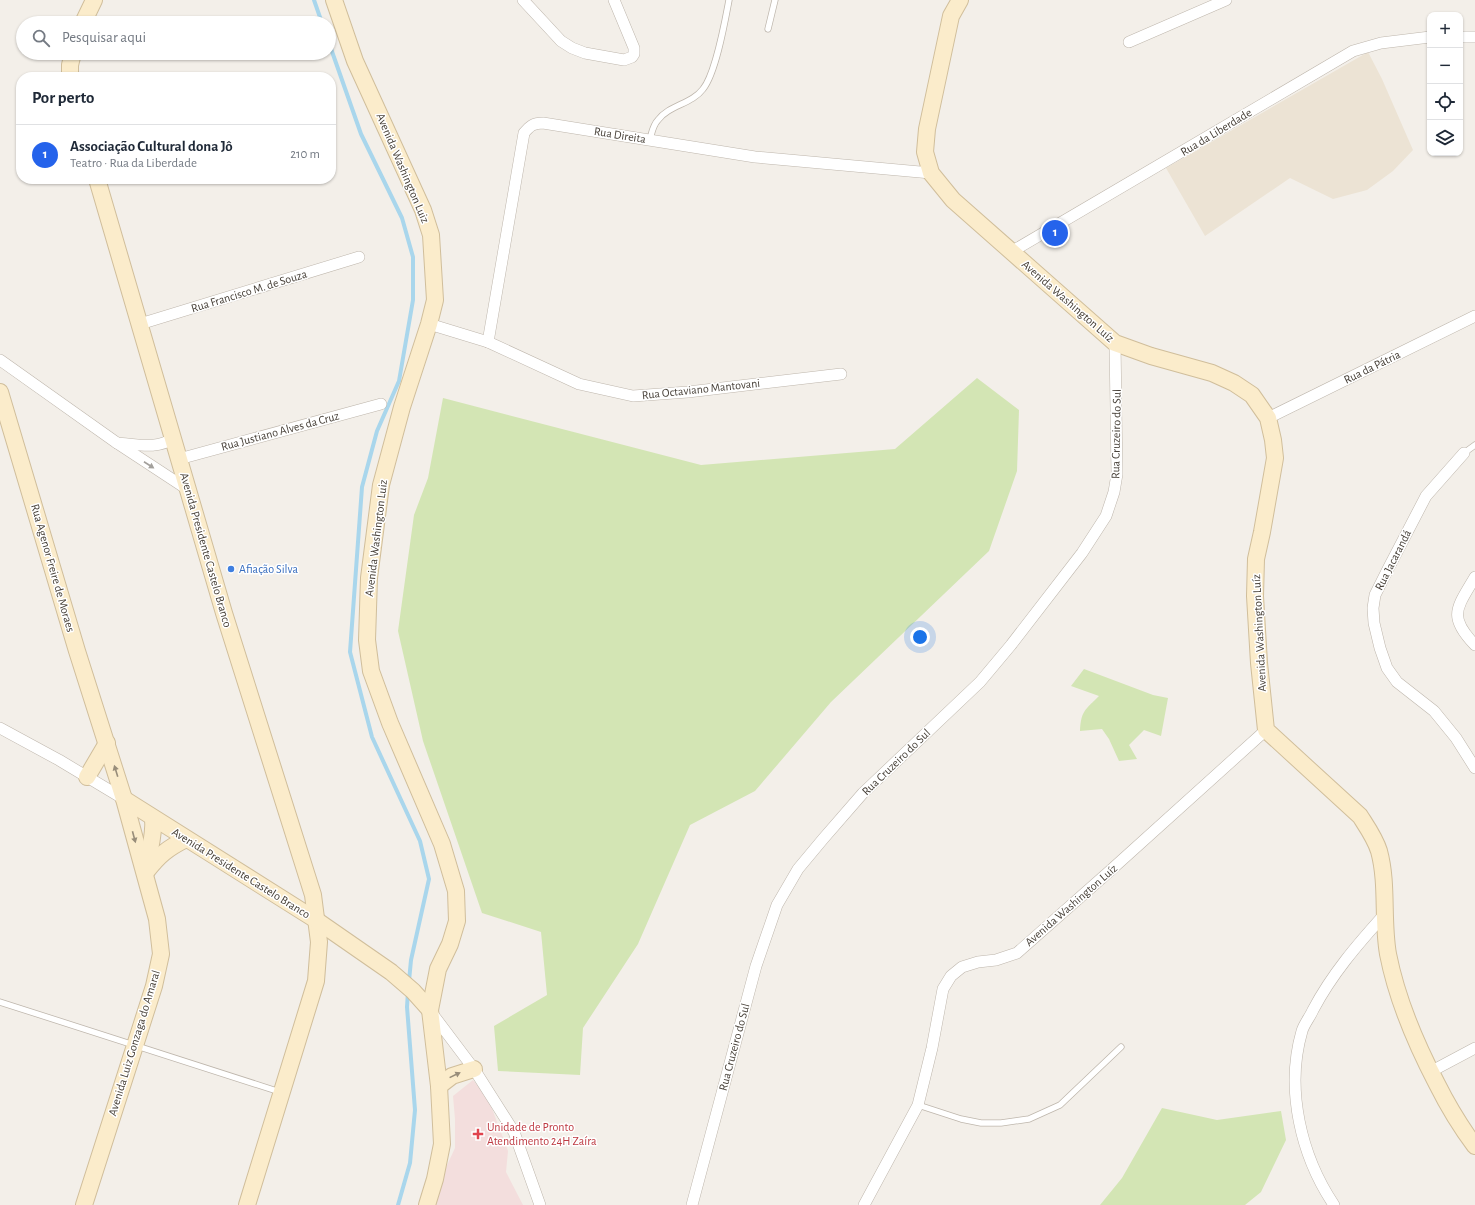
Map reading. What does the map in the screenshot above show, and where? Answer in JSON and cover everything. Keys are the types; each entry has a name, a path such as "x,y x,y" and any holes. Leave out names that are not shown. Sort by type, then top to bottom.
{"main road":[{"path":"86,16 94,0"},
{"name":"Avenida Washington Luiz","path":"334,0 355,61 423,210 431,235 435,300 429,324 402,407 381,485 369,578 367,640 371,671 390,723 442,844 456,891 457,921 450,944 438,969 430,1010 439,1086 442,1144 435,1179 427,1205"},
{"name":"Avenida Washington Luíz","path":"960,0 951,16 927,129 925,152 931,173 953,200 1115,343 1151,356 1212,373 1234,383 1252,395 1268,418 1275,458 1256,559 1255,596 1259,663 1266,730"},
{"path":"70,72 71,60"},
{"name":"Avenida Presidente Castelo Branco","path":"98,184 224,612 313,895 319,942 316,981 247,1205"},
{"name":"Rua Agenor Freire de Moraes","path":"0,392 77,651 124,799"},
{"path":"1266,730 1360,816 1371,832 1381,864 1388,953 1400,1002 1410,1029 1430,1072 1453,1114 1475,1146"},
{"path":"87,777 107,743"},
{"name":"Avenida Presidente Castelo Branco","path":"124,799 316,920"},
{"name":"Avenida Luiz Gonzaga do Amaral","path":"84,1205 154,986 161,954 157,919 124,799"},
{"name":"Avenida Luiz Gonzaga do Amaral","path":"146,876 148,855 153,834 153,818"},
{"path":"146,876 156,858 171,847 186,839"},
{"path":"316,920 391,972 413,991 430,1010"},
{"path":"439,1086 452,1076 474,1069"}],"street":[{"path":"523,0 560,41 572,48 586,53 624,60 632,57 634,54 634,48 614,0"},
{"path":"1130,42 1226,0"},
{"path":"1463,37 1475,37"},
{"name":"Rua da Liberdade","path":"1011,252 1353,50 1381,43 1427,38"},
{"name":"Rua Direita","path":"488,342 524,133 529,126 535,123 755,156 931,173"},
{"name":"Rua Francisco M. de Souza","path":"140,324 358,257"},
{"name":"Rua da Pátria","path":"1268,418 1475,316"},
{"name":"Rua Octaviano Mantovani","path":"429,324 488,342 579,384 633,396 688,392 840,374"},
{"name":"Rua Cruzeiro do Sul","path":"692,1205 756,966 777,905 795,875 822,839 862,793 980,682 1011,645 1077,559 1106,516 1114,492 1116,474 1115,343"},
{"path":"0,360 117,443 187,489"},
{"name":"Rua Justiano Alves da Cruz","path":"179,458 381,404"},
{"path":"117,443 153,445 165,443 173,438"},
{"name":"Rua Jacarandá","path":"1464,453 1426,496 1375,595 1373,608 1374,624 1387,668 1397,682 1434,711 1456,738 1475,768"},
{"path":"1475,577 1458,609 1458,622 1463,633 1475,645"},
{"name":"Avenida Presidente Castelo Branco","path":"0,728 124,799"},
{"name":"Avenida Washington Luíz","path":"864,1205 918,1105 932,1048 943,989 951,976 962,967 978,962 996,960 1017,953 1106,875 1266,730"},
{"path":"1332,1204 1314,1171 1304,1141 1297,1108 1295,1068 1302,1030 1320,997 1340,966 1384,915"},
{"path":"430,1010 474,1069 514,1132 540,1205"},
{"path":"1430,1072 1475,1048"}],"lane":[{"path":"650,140 653,127 665,112 692,100 705,88 712,72 729,0"},
{"path":"768,29 776,0"},
{"path":"1464,453 1475,446"},
{"path":"0,1002 281,1092"},
{"path":"918,1105 961,1119 981,1123 1001,1123 1029,1119 1060,1105 1121,1047"}],"shaded area":[{"path":"1368,52 1382,79 1413,150 1393,171 1367,190 1333,199 1290,178 1205,236 1166,168"},
{"name":"Unidade de Pronto Atendimento 24H Zaíra","path":"473,1080 488,1098 508,1151 506,1172 523,1205 433,1205 442,1176 455,1148 453,1096"}],"green space":[{"path":"977,378 1019,410 1017,471 989,551 831,702 755,791 690,825 638,944 583,1028 580,1075 498,1071 494,1026 547,995 541,932 482,913 423,741 398,631 414,515 428,478 443,398 701,465 895,449"},
{"path":"1084,669 1153,695 1168,698 1161,736 1144,730 1129,745 1137,759 1119,761 1109,739 1102,729 1080,731 1081,719 1085,711 1099,696 1071,686"},
{"path":"1162,1108 1217,1120 1281,1111 1286,1140 1261,1192 1245,1205 1100,1205 1122,1178"}],"waterway":[{"path":"314,0 320,16"},
{"path":"335,60 361,134 402,218 413,257 413,300 399,381 377,431 362,487 350,652 372,737 420,841 429,879 411,960 409,981"},
{"path":"398,1205 410,1163 415,1110 407,1007 408,992"}],"place":[{"name":"Associação Cultural dona Jô","path":"1055,233"},
{"name":"Afiação Silva","path":"231,569"},
{"name":"Unidade de Pronto Atendimento 24H Zaíra","path":"478,1134"}]}
